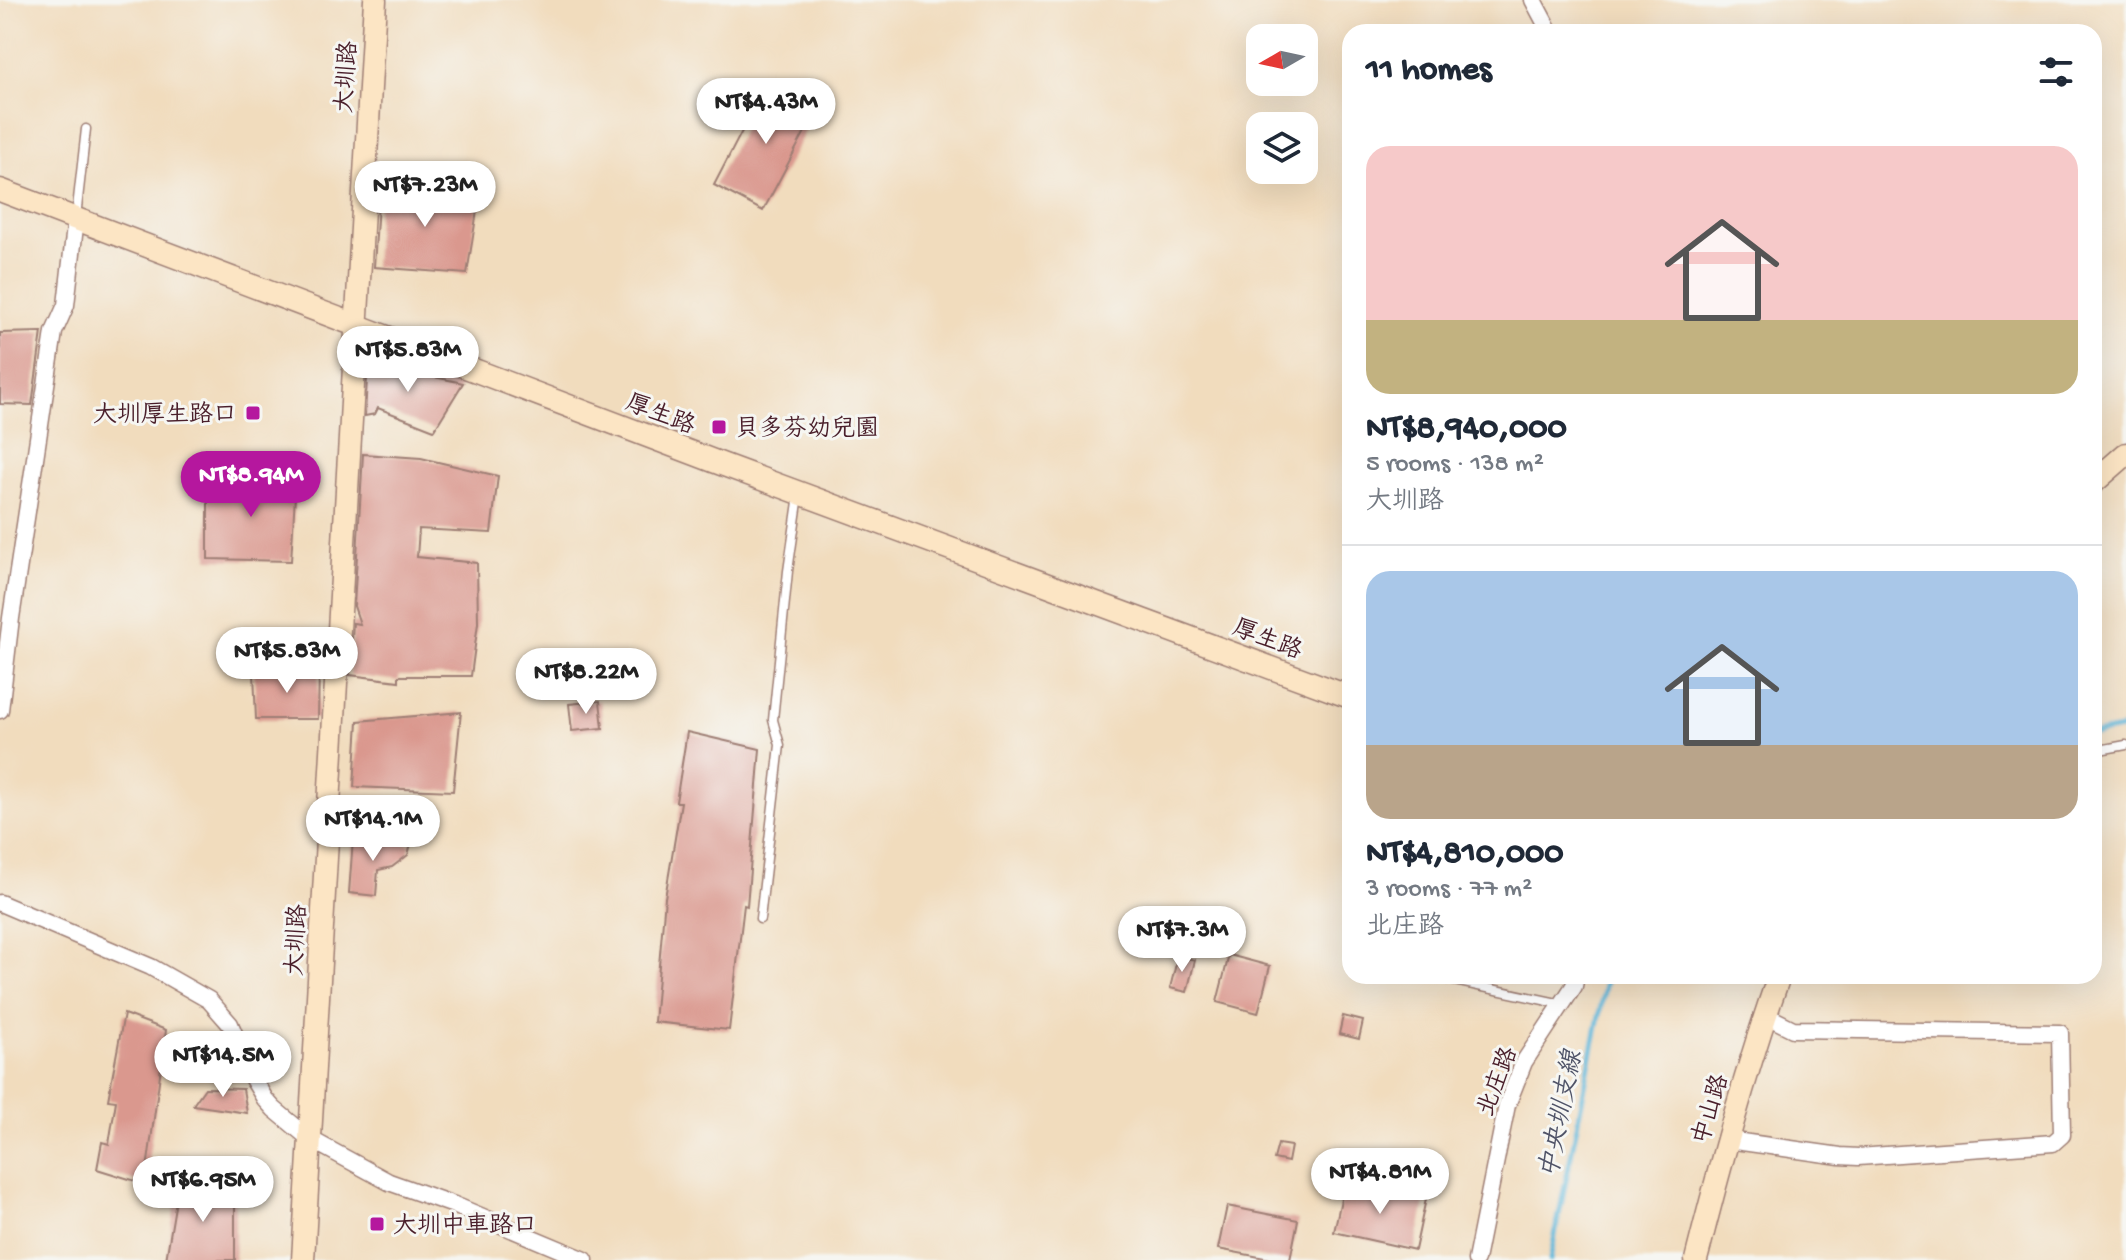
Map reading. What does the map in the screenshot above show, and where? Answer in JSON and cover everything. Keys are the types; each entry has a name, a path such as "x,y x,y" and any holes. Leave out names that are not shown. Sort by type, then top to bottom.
{"street":[{"name":"大圳路","path":"303,1260 375,0"},
{"path":"1533,0 1546,24"},
{"name":"厚生路","path":"0,190 355,326 1342,694"},
{"path":"0,710 54,332 66,305 76,218"},
{"path":"2102,476 2121,463"},
{"path":"0,903 151,967 209,1000 230,1024 253,1079 265,1099 310,1139 389,1182 454,1205 585,1260"},
{"name":"北庄路","path":"1476,1260 1507,1105 1524,1062 1574,984"},
{"name":"中山路","path":"1696,1260 1721,1158 1776,984"},
{"path":"1728,1140 1858,1157 2053,1143 2062,1135 2060,1033 1793,1029 1765,1015"}],"lane":[{"path":"76,218 86,129"},
{"path":"760,919 780,745 773,720 788,571 800,493"},
{"path":"2102,750 2126,745"},
{"path":"1468,984 1562,1004"}],"building":[{"path":"768,81 818,107 763,211 714,185"},
{"path":"379,187 480,192 467,274 374,267"},
{"path":"42,332 32,405 0,404 0,333"},
{"path":"368,360 393,361 391,368 463,383 434,430 378,408 375,414 365,416"},
{"path":"363,454 421,458 498,476 491,533 419,529 417,557 477,563 478,623 471,676 399,676 399,681 350,675 353,623 360,624 354,606"},
{"path":"208,479 296,479 291,561 208,559"},
{"path":"319,670 318,719 256,719 254,673"},
{"path":"600,701 603,728 572,731 569,704"},
{"path":"461,712 453,791 354,787 358,721"},
{"path":"687,732 760,749 747,906 744,905 729,1030 654,1022 665,898 681,802 676,802"},
{"path":"353,839 411,844 408,855 392,867 378,870 376,896 349,893"},
{"path":"1229,955 1270,966 1258,1013 1217,1002"},
{"path":"1178,956 1195,960 1187,992 1170,988"},
{"path":"124,1014 166,1030 145,1184 97,1169 102,1142 109,1144 116,1101 108,1100"},
{"path":"1343,1016 1363,1021 1359,1039 1339,1034"},
{"path":"205,1088 243,1089 247,1113 193,1105"},
{"path":"1278,1144 1291,1146 1288,1162 1274,1159"},
{"path":"1345,1181 1426,1199 1415,1250 1334,1232"},
{"path":"179,1182 235,1190 235,1260 166,1260"},
{"path":"1227,1206 1298,1220 1290,1260 1218,1249"}],"waterway":[{"path":"2102,732 2126,728"},
{"name":"中央圳支線","path":"1550,1260 1605,984"}],"place":[{"name":"大圳厚生路口","path":"253,413"},
{"name":"貝多芬幼兒園","path":"719,427"},
{"name":"大圳中車路口","path":"377,1224"}]}
